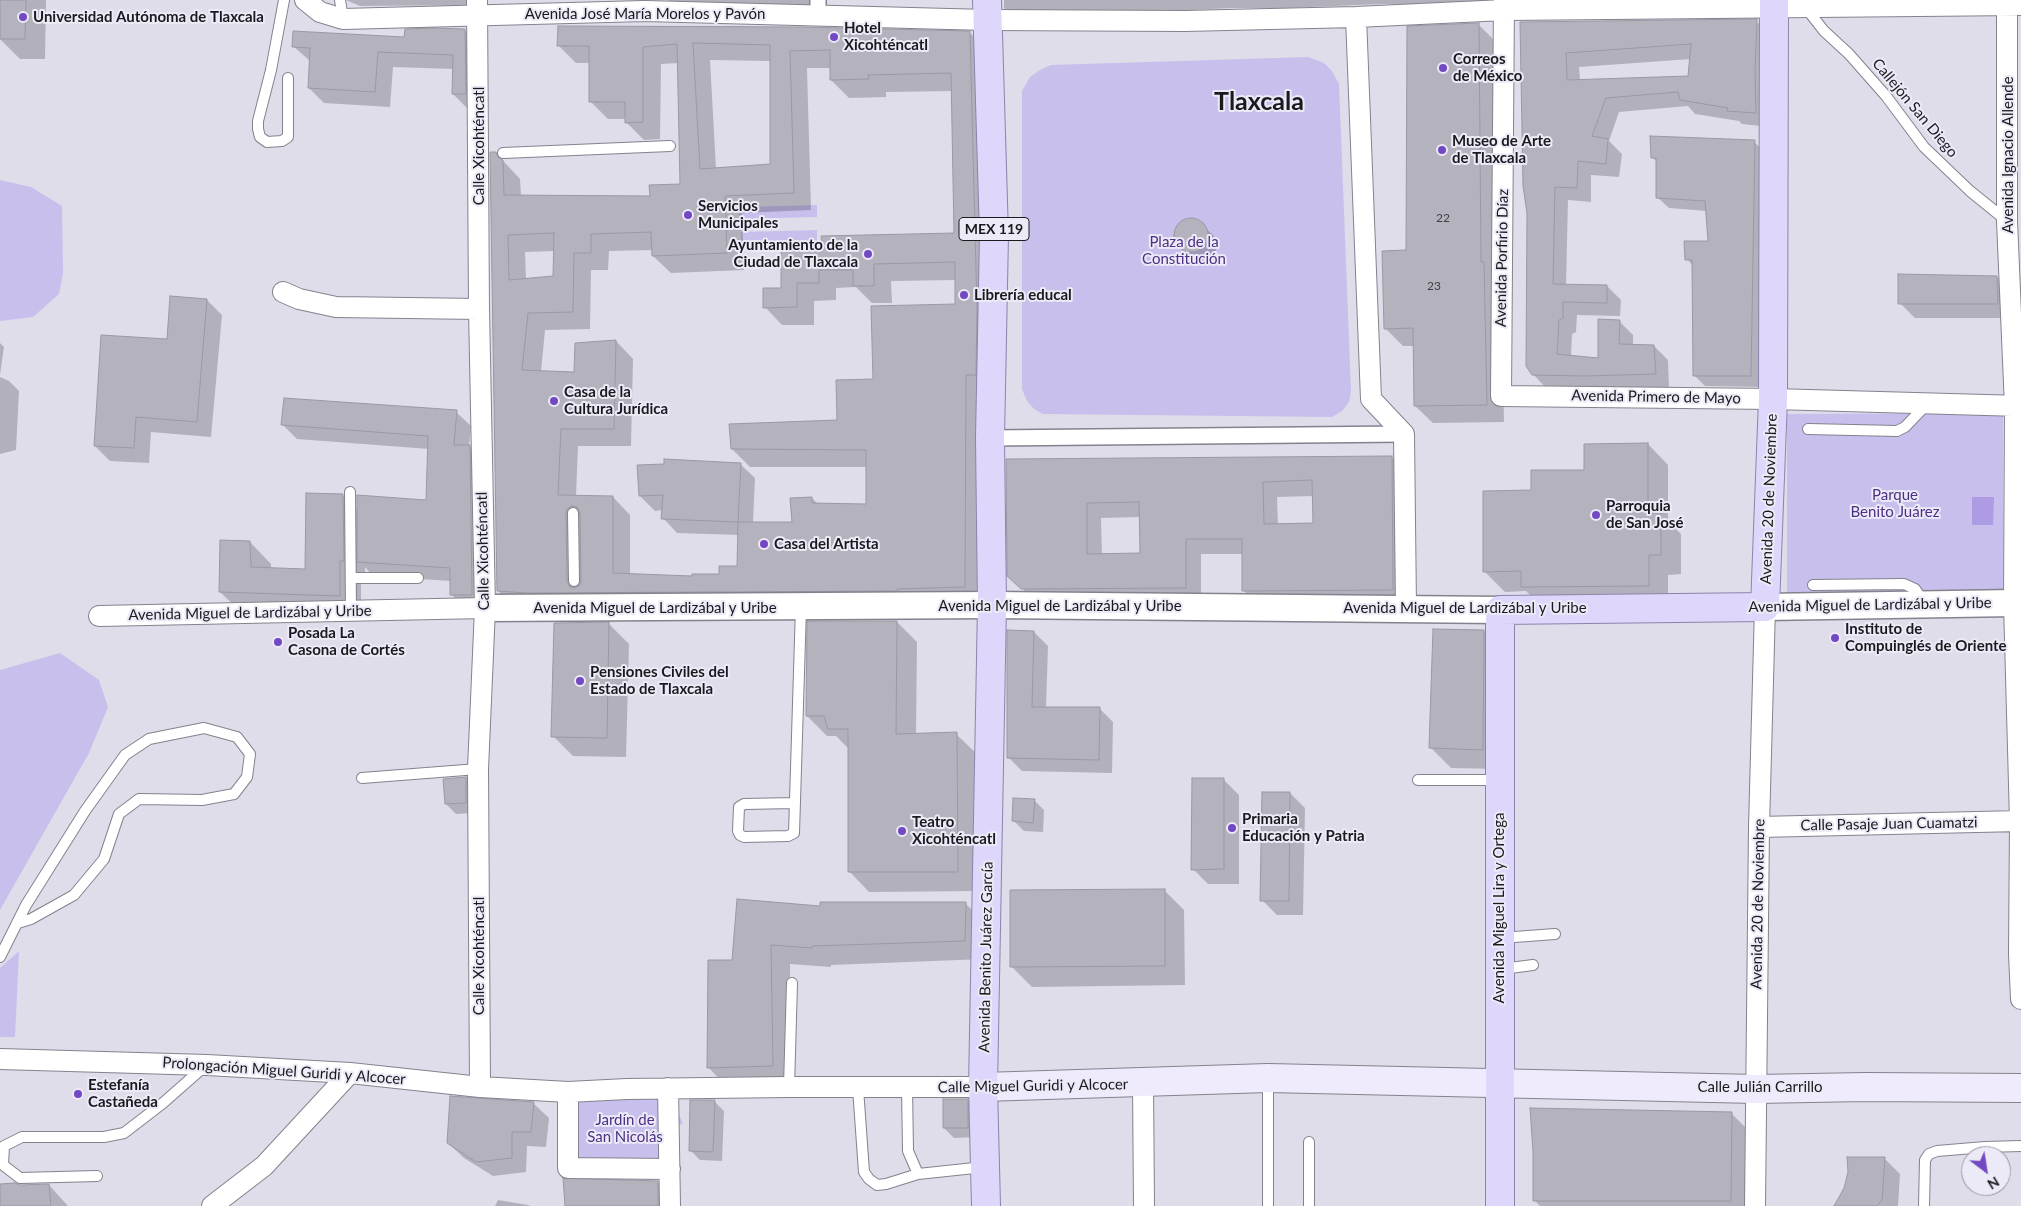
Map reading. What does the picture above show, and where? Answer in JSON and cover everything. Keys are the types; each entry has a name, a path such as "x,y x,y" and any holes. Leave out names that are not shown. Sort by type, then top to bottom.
{"main road":[{"name":"Avenida 20 de Noviembre","path":"1765,607 1773,399 1774,4"},
{"name":"MEX 119","path":"987,10 994,220 990,438"},
{"name":"Avenida Benito Juárez García","path":"986,1206 983,1088 992,605 990,438"},
{"name":"Avenida Miguel de Lardizábal y Uribe","path":"1500,610 1765,607"},
{"name":"Avenida Miguel Lira y Ortega","path":"1500,610 1498,1083 1500,1206"},
{"name":"Calle Miguel Guridi y Alcocer","path":"983,1088 1268,1078 1498,1083"},
{"name":"Calle Julián Carrillo","path":"1498,1083 1756,1089 1865,1087 2021,1088"}],"street":[{"name":"Avenida José María Morelos y Pavón","path":"306,1 320,12 342,9 644,6 987,10"},
{"path":"987,10 1185,21 1356,17 1504,5 1774,4 1806,8 2012,3"},
{"name":"Avenida Ignacio Allende","path":"2012,3 2007,221 2018,406 2019,954 2021,999"},
{"name":"Avenida Porfirio Díaz","path":"1501,396 1504,5"},
{"name":"Calle Xicohténcatl","path":"478,8 483,154 479,309 485,608 478,769 480,1087"},
{"path":"1356,17 1370,399 1404,434 1406,608"},
{"path":"283,292 299,299 336,306 479,309"},
{"name":"Avenida Primero de Mayo","path":"1501,396 1773,399 2018,406"},
{"path":"990,438 1404,434"},
{"name":"Avenida Miguel de Lardizábal y Uribe","path":"99,616 351,612 485,608 574,602 801,607 992,605 1500,610"},
{"name":"Avenida Miguel de Lardizábal y Uribe","path":"1765,607 1926,606 2018,603"},
{"name":"Avenida 20 de Noviembre","path":"1755,1206 1759,827 1765,607"},
{"name":"Calle Pasaje Juan Cuamatzi","path":"1759,827 2020,821"},
{"name":"Prolongación Miguel Guridi y Alcocer","path":"0,1059 207,1064 350,1073 480,1087 568,1092"},
{"path":"212,1206 264,1166 350,1073"},
{"path":"1143,1083 1144,1206"},
{"path":"668,1088 670,1206"},
{"name":"Calle Miguel Guridi y Alcocer","path":"568,1092 668,1088 983,1088"},
{"path":"568,1092 568,1168 670,1169"}],"lane":[{"path":"284,0 271,70 258,121 260,137 267,142 282,141 288,137 290,132 288,78"},
{"name":"Callejón San Diego","path":"1806,8 1824,31 1849,54 1886,96 1924,147 1970,191 2007,221"},
{"path":"503,153 670,146"},
{"path":"1808,429 1897,431 1905,427 1928,403"},
{"path":"350,492 351,612"},
{"path":"573,513 574,581"},
{"path":"351,578 418,578"},
{"path":"1813,585 1904,584 1915,589 1926,606"},
{"path":"794,803 744,804 739,807 738,831 740,835 744,837 788,836 794,832 801,607"},
{"path":"0,957 26,905 85,810 125,755 149,739 204,728 237,737 250,754 247,777 234,794 202,800 139,799 119,814 104,859 74,895 31,919 18,923"},
{"path":"362,778 478,769"},
{"path":"1418,780 1500,780"},
{"path":"1500,938 1555,934"},
{"path":"1499,969 1533,965"},
{"path":"789,1087 792,983"},
{"path":"97,1176 20,1178 4,1165 4,1146 22,1137 104,1137 124,1133 163,1103 207,1064"},
{"path":"1268,1078 1268,1206"},
{"path":"906,1087 908,1151 918,1174"},
{"path":"858,1088 864,1172 877,1185 918,1174 985,1167"},
{"path":"1309,1142 1309,1206"},
{"path":"1924,1206 1925,1160 1930,1154 1937,1151 2021,1146"}],"green space":[{"name":"Plaza de la Constitución","path":"1308,57 1324,63 1332,71 1339,84 1351,391 1349,402 1342,411 1332,417 1043,414 1034,409 1027,401 1022,389 1022,91 1030,77 1051,65"},
{"path":"0,180 31,187 62,206 63,273 59,294 33,317 0,321"},
{"path":"817,205 817,217 739,219 739,207"},
{"path":"817,230 817,241 741,244 741,232"},
{"name":"Parque Benito Juárez","path":"2003,413 2003,593 1787,594 1787,414"},
{"path":"60,653 99,680 108,707 89,753 0,910 0,670"},
{"path":"19,951 15,1037 0,1037 0,968"},
{"name":"Jardín de San Nicolás","path":"668,1088 683,1124 668,1127 670,1169 568,1168 568,1092"}],"shaded area":[{"path":"1972,497 1994,497 1993,525 1972,525"}],"building":[{"path":"0,0 26,0 25,39 0,39"},
{"path":"1757,19 1756,113 1727,111 1728,108 1680,100 1678,92 1606,98 1592,136 1608,139 1606,164 1578,161 1577,188 1555,187 1553,284 1607,285 1607,303 1563,302 1563,318 1559,320 1557,354 1598,358 1598,319 1620,320 1619,344 1654,345 1656,374 1532,375 1526,366 1527,213 1523,186 1520,22","holes":["1691,44 1688,76 1567,80 1566,53"]},
{"path":"1479,23 1481,262 1484,262 1487,405 1414,406 1413,328 1384,329 1382,251 1406,250 1407,26"},
{"path":"558,26 801,27 970,31 977,310 976,375 966,375 965,587 897,589 897,591 527,593 497,591 490,152 496,152 498,157 503,160 504,195 650,196 649,185 680,184 677,44 643,47 643,122 625,123 625,102 589,102 589,46 557,46","holes":["693,43 770,45 770,164 700,169","830,50 830,80 869,79 868,75 951,73 954,233 821,236 822,245 781,246 781,288 763,288 763,308 797,307 797,283 819,283 819,270 853,270 853,286 874,286 874,264 955,262 955,304 871,306 873,379 836,380 837,420 729,424 731,449 866,450 866,504 812,503 812,497 790,498 792,522 738,522 737,566 719,566 719,574 692,574 692,576 613,573 613,496 558,495 561,429 614,429 616,340 575,343 574,372 522,370 528,313 573,312 574,253 591,253 591,234 651,232 652,256 727,253 725,196 794,193 790,51","554,233 553,276 509,280 508,235","572,506 577,507 580,513 581,581 580,585 575,588 570,587 567,581 567,509"]},
{"path":"405,29 465,29 466,94 452,94 453,55 378,52 375,92 308,88 310,48 292,47 293,31 404,37"},
{"path":"1650,136 1755,140 1751,376 1693,376 1692,260 1685,260 1684,241 1708,241 1705,201 1656,198 1656,158 1651,158"},
{"path":"1191,218 1203,223 1208,235 1203,247 1191,252 1179,247 1174,235 1179,223"},
{"path":"1898,274 1997,276 1998,304 1898,304"},
{"path":"170,296 207,299 197,422 136,417 134,448 94,446 101,335 167,339"},
{"path":"284,398 457,410 454,445 470,445 472,595 450,595 450,568 357,562 357,495 426,500 428,436 281,425"},
{"name":"Parroquia de San José","path":"1648,443 1648,513 1661,513 1661,555 1649,555 1649,586 1521,587 1521,571 1483,572 1483,491 1531,490 1531,470 1584,470 1584,444"},
{"path":"1392,456 1393,590 1242,591 1242,539 1186,539 1186,588 1021,589 1007,576 1006,459","holes":["1312,480 1313,523 1264,524 1263,482","1139,502 1140,553 1087,554 1087,503"]},
{"path":"664,459 741,463 738,522 661,519 663,495 639,496 637,465 664,464"},
{"path":"306,493 343,494 344,561 340,561 340,596 219,592 220,540 250,541 251,567 305,569"},
{"path":"807,621 897,621 896,734 957,732 958,872 848,872 848,729 828,729 824,716 806,716"},
{"name":"Pensiones Civiles del Estado de Tlaxcala","path":"609,622 607,738 551,737 554,623"},
{"path":"1433,629 1484,630 1483,750 1429,748"},
{"path":"1007,630 1034,631 1032,707 1100,707 1099,760 1007,758"},
{"path":"466,777 466,803 445,804 443,779"},
{"path":"1192,778 1224,778 1224,869 1191,870"},
{"path":"1262,792 1290,792 1289,901 1260,901"},
{"path":"1013,798 1035,799 1033,823 1012,821"},
{"path":"1165,889 1165,966 1010,967 1010,890"},
{"path":"737,899 820,906 820,902 966,902 965,941 812,946 812,948 771,945 773,1066 707,1068 708,960 732,960"},
{"path":"450,1096 534,1102 531,1132 512,1132 512,1158 476,1162 447,1143"},
{"path":"943,1099 968,1099 968,1128 943,1128"},
{"path":"690,1100 715,1100 713,1152 689,1151"},
{"path":"1530,1108 1732,1112 1731,1201 1533,1201 1533,1152"},
{"path":"1847,1157 1885,1157 1882,1200 1877,1206 1834,1206 1844,1188 1848,1172"},
{"path":"563,1178 658,1181 658,1206 565,1206"},
{"path":"15,1183 20,1185 49,1184 51,1206 0,1206 0,1184"}],"place":[{"name":"Universidad Autónoma de Tlaxcala","path":"23,17"},
{"name":"Hotel Xicohténcatl","path":"834,37"},
{"name":"Correos de México","path":"1443,68"},
{"name":"Museo de Arte de Tlaxcala","path":"1442,150"},
{"name":"Servicios Municipales","path":"688,215"},
{"name":"Ayuntamiento de la Ciudad de Tlaxcala","path":"868,254"},
{"name":"Librería educal","path":"964,295"},
{"name":"Casa de la Cultura Jurídica","path":"554,401"},
{"name":"Parroquia de San José","path":"1596,515"},
{"name":"Casa del Artista","path":"764,544"},
{"name":"Instituto de Compuinglés de Oriente","path":"1835,638"},
{"name":"Posada La Casona de Cortés","path":"278,642"},
{"name":"Pensiones Civiles del Estado de Tlaxcala","path":"580,681"},
{"name":"Primaria Educación y Patria","path":"1232,828"},
{"name":"Teatro Xicohténcatl","path":"902,831"},
{"name":"Estefanía Castañeda","path":"78,1094"}],"district":[{"name":"Tlaxcala","path":"1259,102"}]}
